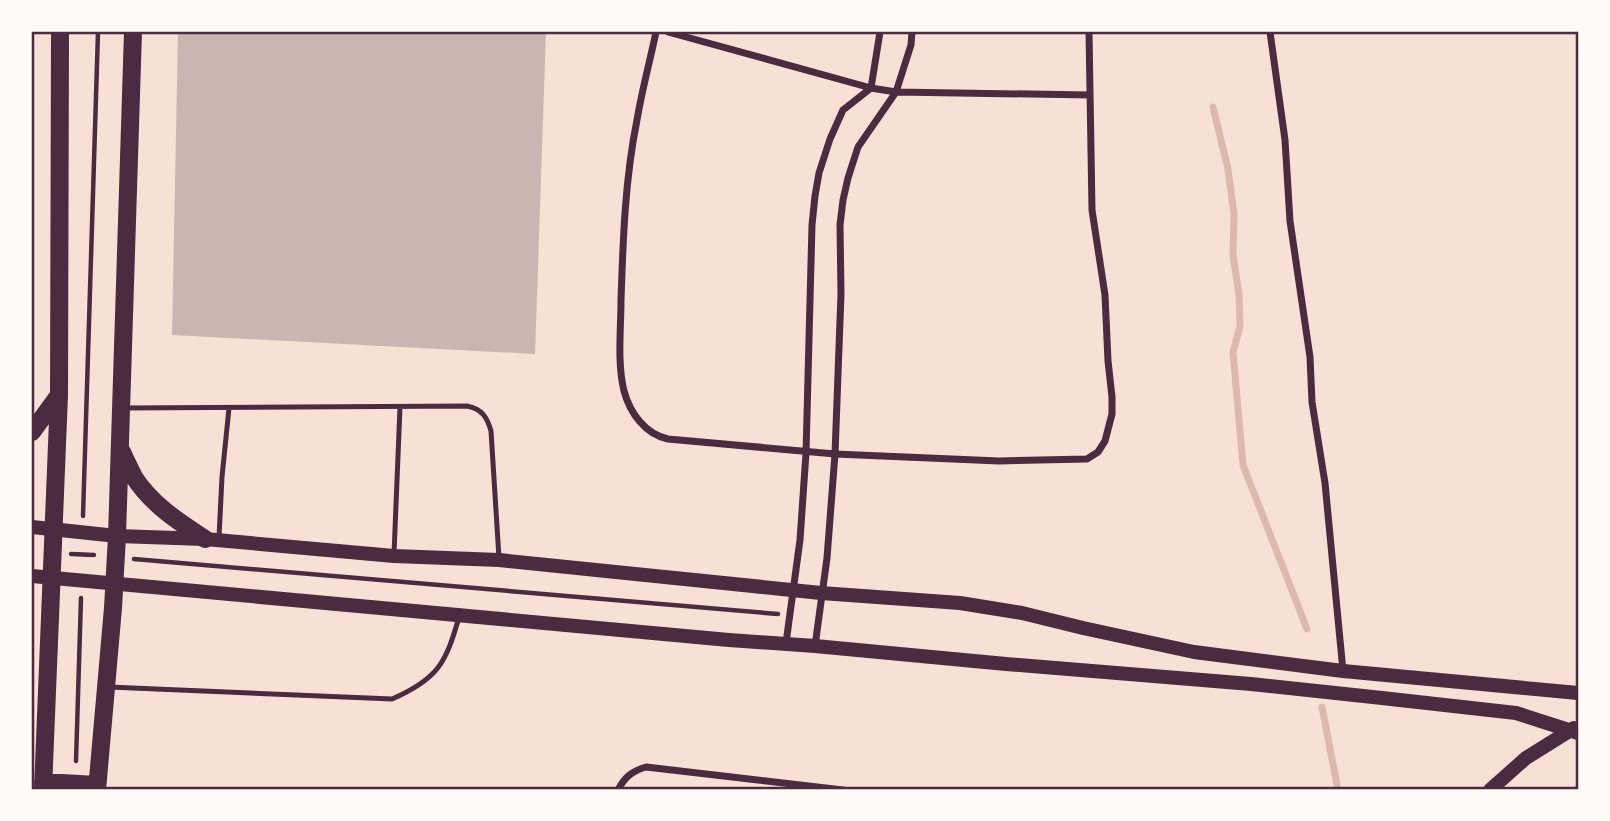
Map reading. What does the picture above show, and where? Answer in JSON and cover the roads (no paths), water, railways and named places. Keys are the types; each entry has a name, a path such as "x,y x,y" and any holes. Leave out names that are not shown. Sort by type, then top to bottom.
{"main road":[{"path":"60,32 59,395 43,786 97,787 116,557 133,32"},
{"path":"32,432 59,395"},
{"path":"120,450 135,478 153,499 173,518 212,540"},
{"path":"32,527 117,536 212,540 394,556 499,559 821,593 960,603 1194,652 1343,671 1578,693"},
{"path":"32,576 729,640 1264,685 1516,713 1576,730"},
{"path":"1490,789 1526,758 1576,730"}],"street":[{"path":"656,32 636,121 627,187 620,355 624,393 630,408 644,427 662,437 806,453 999,461 1091,458 1101,447 1109,431 1112,397 1105,295 1092,210 1089,32"},
{"path":"668,32 871,88 896,92 1090,95"},
{"path":"786,643 800,540 806,453 815,196 830,139 843,110 871,88 880,32"},
{"path":"815,646 827,558 835,454 841,294 840,225 843,200 858,147 896,92 911,45 912,32"},
{"path":"1270,32 1285,140 1290,221 1310,357 1312,402 1325,483 1343,671"},
{"path":"618,789 626,776 646,767 840,789"}],"lane":[{"path":"120,408 467,406 481,410 491,432 499,559"},
{"path":"394,556 400,407"},
{"path":"212,540 229,408"},
{"path":"106,687 392,699 424,682 437,671 448,654 460,615"}],"waterway":[{"path":"1213,107 1228,169 1234,214 1233,255 1240,326 1233,352 1243,465 1307,629"},
{"path":"1322,707 1338,790"}]}
